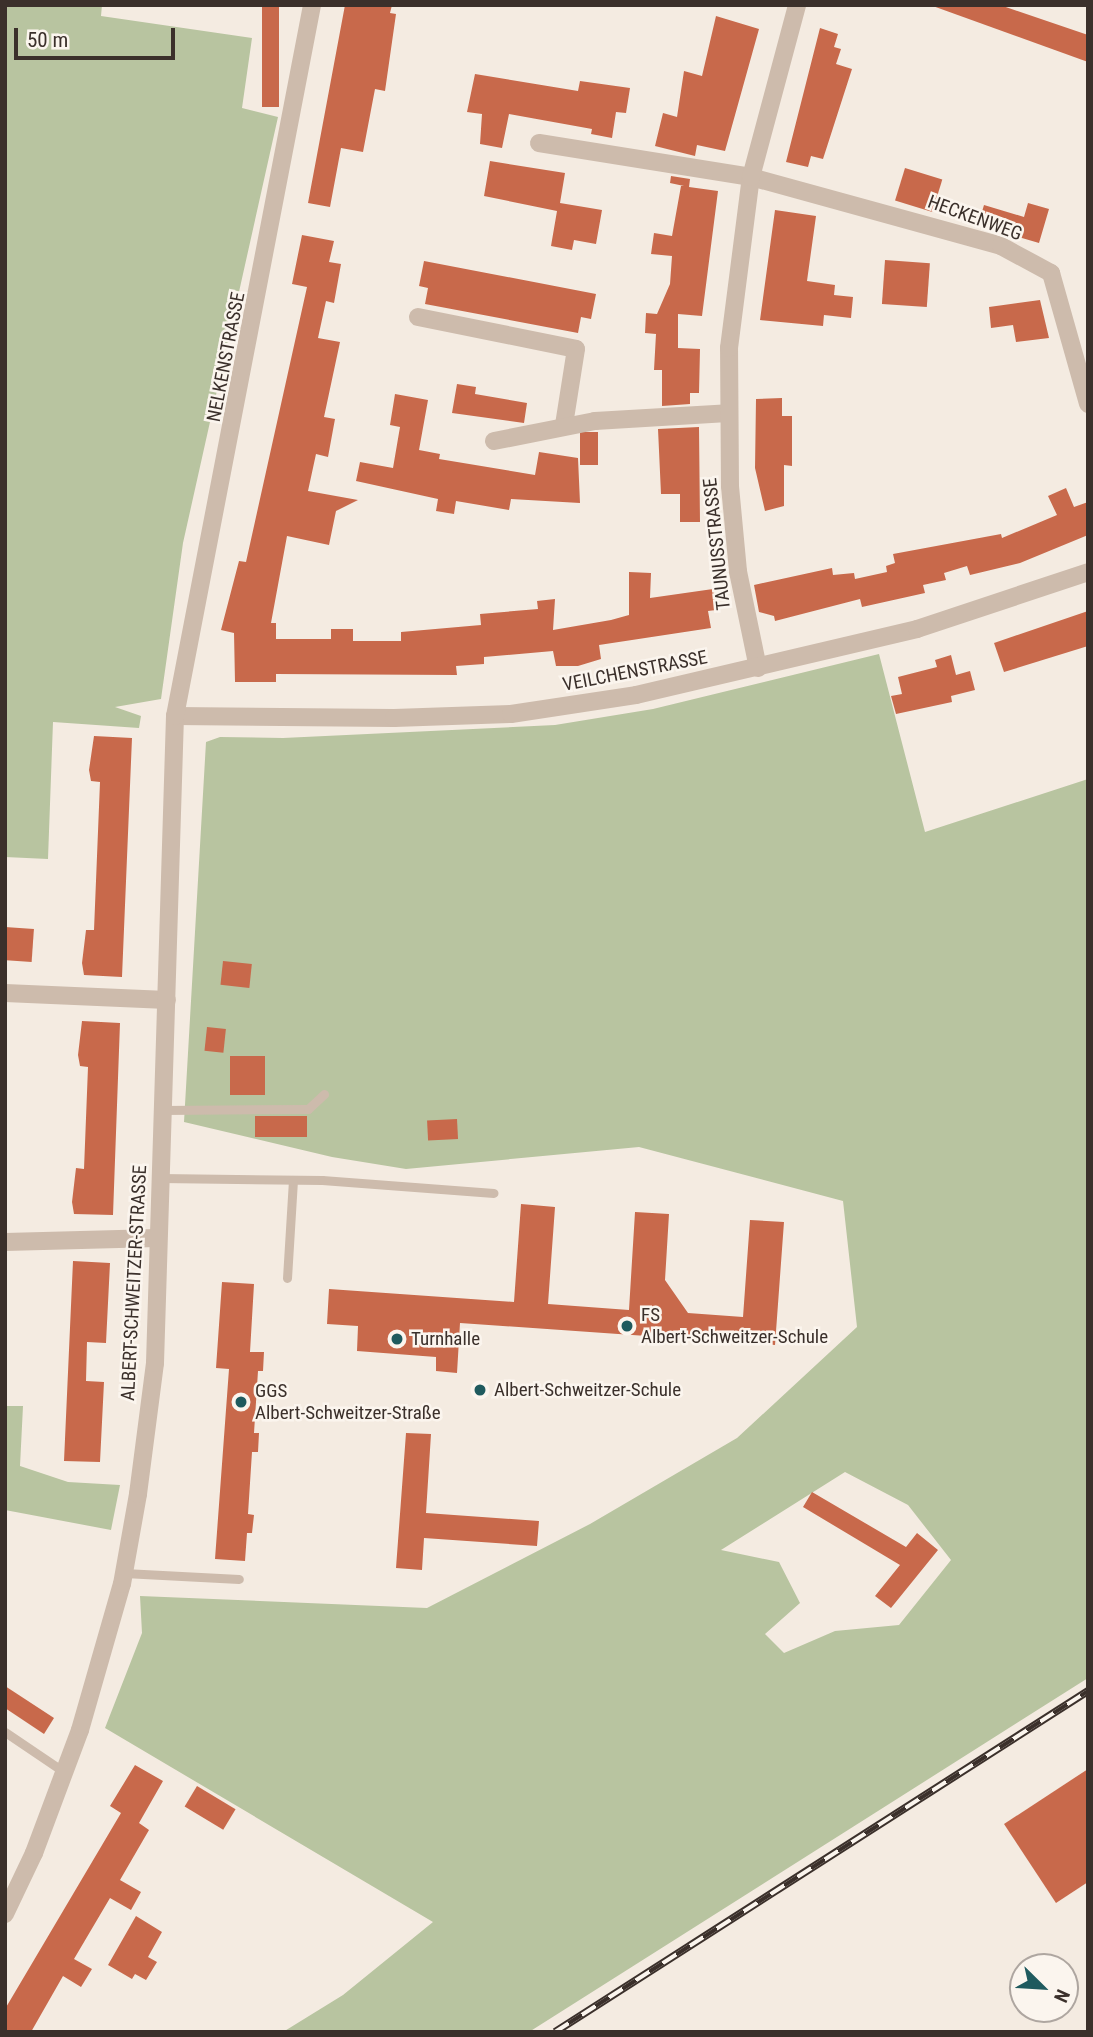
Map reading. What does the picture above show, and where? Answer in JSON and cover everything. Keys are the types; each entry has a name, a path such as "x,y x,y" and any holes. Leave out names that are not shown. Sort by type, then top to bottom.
{"street":[{"name":"NELKENSTRASSE","path":"176,716 312,5"},
{"name":"TAUNUSSTRASSE","path":"758,668 738,571 728,413 729,348 751,177 797,5"},
{"path":"539,142 751,177"},
{"name":"HECKENWEG","path":"751,177 1001,246 1051,273 1088,404"},
{"path":"418,317 576,349 564,425"},
{"path":"494,441 564,425 728,413"},
{"name":"VEILCHENSTRASSE","path":"176,716 394,718 511,714 636,695 918,629 1088,572"},
{"name":"ALBERT-SCHWEITZER-STRASSE","path":"5,1914 64,1772 124,1573 155,1363 176,716"},
{"path":"5,993 167,1000"},
{"path":"5,1242 157,1238"}],"lane":[{"path":"162,1110 308,1109 324,1094"},
{"path":"160,1178 293,1180 494,1193"},
{"path":"287,1278 293,1180"},
{"path":"124,1573 239,1579"},
{"path":"5,1732 64,1772"}],"green space":[{"path":"5,5 102,5 101,16 252,38 242,108 278,117 183,543 161,699 115,707 141,716 139,728 53,722 48,859 5,857"},
{"path":"879,654 925,832 1088,779 1088,1678 529,2032 283,2032 343,1995 433,1922 105,1728 142,1633 140,1596 427,1608 590,1524 737,1438 857,1327 843,1201 639,1147 406,1169 332,1157 184,1122 206,742 220,737 283,738 555,725 653,709","holes":["845,1472 908,1505 951,1560 899,1625 835,1631 784,1653 765,1634 800,1603 779,1562 721,1550"]},
{"path":"5,1406 23,1406 20,1466 68,1482 120,1485 111,1530 5,1510"}],"building":[{"path":"262,5 279,5 279,107 262,107"},
{"path":"345,5 392,5 390,13 396,14 385,91 375,89 363,152 341,148 330,207 308,203"},
{"path":"930,5 1000,5 1088,35 1088,62"},
{"path":"716,16 759,29 725,151 697,145 695,156 655,146 663,113 677,117 684,71 702,76"},
{"path":"820,28 838,34 834,47 841,49 836,64 852,69 823,159 811,156 808,167 786,162"},
{"path":"475,74 578,91 580,81 630,88 626,113 616,112 612,138 591,134 592,129 509,114 502,148 480,144 482,114 467,112"},
{"path":"490,161 565,173 560,203 602,210 596,244 574,240 572,250 551,246 557,211 484,196"},
{"path":"905,168 942,179 932,212 895,201"},
{"path":"671,176 690,179 689,187 718,191 702,316 678,314 678,348 700,349 699,393 690,393 690,404 662,406 662,370 654,370 656,334 645,333 646,313 657,314 670,284 672,256 651,254 654,233 672,236 681,186 684,186 670,183"},
{"path":"1028,203 1049,209 1039,243 978,225 984,205 1024,217"},
{"path":"775,210 816,216 807,281 835,285 834,295 853,297 851,318 824,315 823,326 760,320"},
{"path":"302,235 334,241 329,262 341,264 334,303 326,301 318,338 340,342 324,417 335,419 328,457 316,454 308,491 358,500 336,511 329,545 287,536 271,623 276,623 276,639 331,639 331,629 353,629 353,641 401,641 401,632 481,625 480,614 538,609 537,601 555,599 553,630 611,620 629,615 629,572 651,573 650,598 713,589 716,610 708,611 711,628 599,645 601,659 578,666 556,666 553,651 484,657 484,664 456,666 457,675 276,674 276,682 235,682 234,633 221,630 239,561 246,562 307,287 292,284"},
{"path":"885,260 930,263 927,307 882,304"},
{"path":"424,261 596,294 591,319 581,317 578,333 425,304 428,288 419,286"},
{"path":"1040,300 1049,338 1016,342 1013,325 991,328 989,307"},
{"path":"457,384 476,387 475,394 527,403 524,423 452,413"},
{"path":"395,394 428,400 419,450 440,454 439,459 535,475 539,452 578,458 580,503 511,499 509,510 456,501 454,514 436,511 438,499 356,481 360,462 393,468 400,427 390,425"},
{"path":"782,398 782,416 792,416 792,466 784,465 784,506 765,511 755,468 756,399"},
{"path":"699,427 700,522 680,522 680,494 661,494 658,429"},
{"path":"580,432 598,432 598,465 580,465"},
{"path":"1066,488 1074,507 1088,502 1088,535 1020,563 970,575 967,566 944,573 946,580 923,585 925,593 862,607 860,599 775,621 774,616 759,612 754,585 832,568 833,575 854,573 855,579 887,572 886,566 895,563 893,554 1001,534 1002,538 1057,515 1048,496"},
{"path":"1088,611 1088,646 1004,672 994,643"},
{"path":"951,655 956,675 970,671 975,690 951,696 952,702 896,714 891,696 902,694 898,677 937,667 935,660"},
{"path":"94,736 132,738 122,977 84,975 82,963 86,930 94,930 100,782 91,781 89,770"},
{"path":"5,927 34,929 32,962 5,960"},
{"path":"223,961 252,964 249,988 220,985"},
{"path":"82,1021 120,1023 113,1215 74,1214 72,1202 76,1168 84,1169 88,1067 80,1066 78,1055"},
{"path":"207,1027 226,1029 223,1053 204,1051"},
{"path":"230,1056 265,1056 265,1095 230,1095"},
{"path":"255,1116 307,1116 307,1137 255,1137"},
{"path":"457,1119 458,1139 428,1141 427,1121"},
{"path":"521,1204 555,1207 548,1304 629,1310 635,1212 669,1214 665,1280 688,1313 743,1317 750,1220 784,1222 775,1345 460,1323 457,1373 436,1371 436,1357 357,1351 358,1326 327,1324 329,1289 514,1302"},
{"path":"73,1261 110,1263 106,1343 87,1342 86,1381 104,1382 100,1462 64,1461"},
{"name":"GGS Albert-Schweitzer-Straße","path":"222,1282 254,1284 250,1352 264,1352 263,1371 258,1371 254,1433 259,1433 258,1452 252,1452 248,1514 254,1515 252,1533 247,1533 245,1561 215,1559 229,1369 216,1368"},
{"path":"406,1433 431,1434 426,1513 539,1521 537,1546 424,1538 422,1570 396,1568"},
{"path":"812,1492 906,1547 917,1533 938,1550 891,1608 875,1596 900,1565 803,1507"},
{"path":"5,1686 54,1718 44,1734 5,1708"},
{"path":"135,1765 163,1781 139,1823 149,1830 120,1880 141,1892 131,1910 110,1898 74,1959 92,1969 81,1987 63,1976 31,2032 5,2032 5,2009 121,1813 110,1806"},
{"path":"1088,1769 1088,1882 1056,1903 1004,1824"},
{"path":"197,1786 236,1809 223,1830 185,1807"},
{"path":"136,1916 162,1932 148,1957 157,1962 146,1980 135,1974 132,1979 108,1965"}],"railway":[{"path":"555,2032 1088,1691"}],"place":[{"name":"FS Albert-Schweitzer-Schule","path":"627,1326"},
{"name":"Turnhalle","path":"397,1339"},
{"name":"Albert-Schweitzer-Schule","path":"480,1390"},
{"name":"GGS Albert-Schweitzer-Straße","path":"241,1402"}]}
